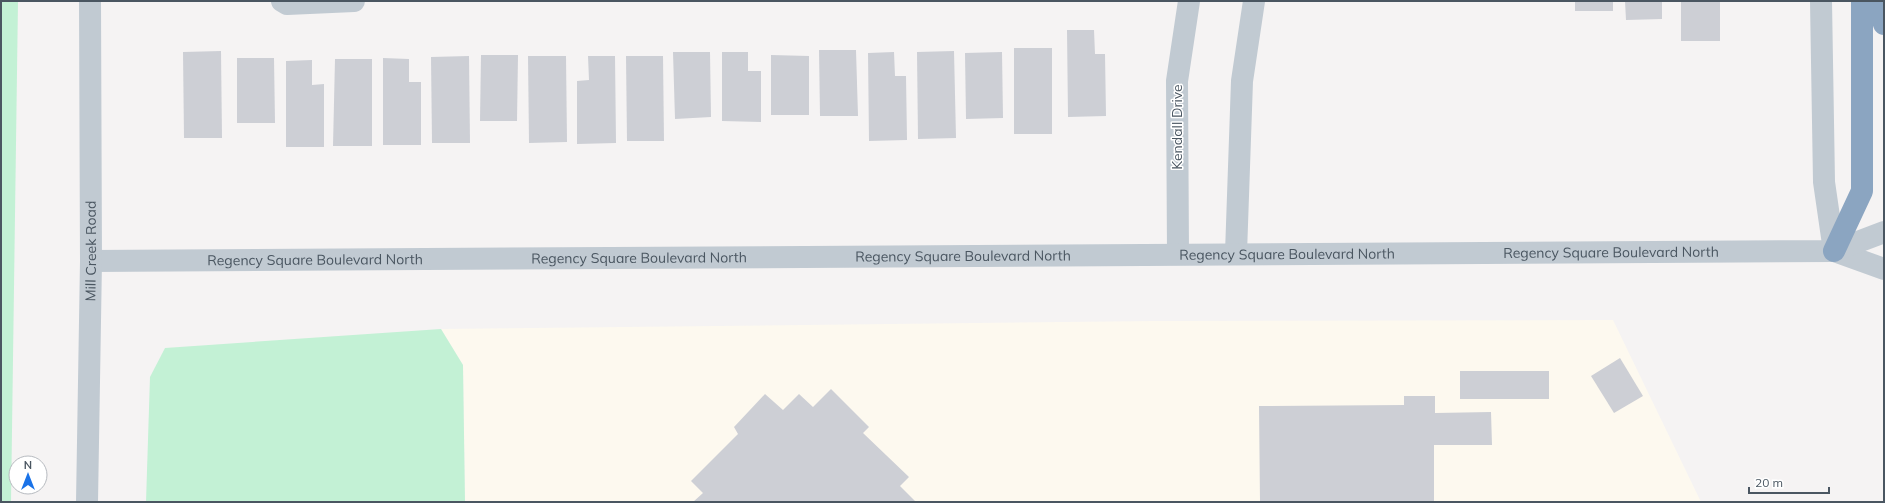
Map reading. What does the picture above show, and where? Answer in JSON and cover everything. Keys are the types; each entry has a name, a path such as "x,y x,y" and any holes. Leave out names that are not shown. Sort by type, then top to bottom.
{"highway":[{"path":"1834,251 1862,191 1862,1"},
{"path":"1876,1 1884,24"}],"street":[{"name":"Mill Creek Road","path":"87,502 91,261 90,1"},
{"path":"282,1 287,4 354,1"},
{"name":"Kendall Drive","path":"1178,254 1177,81 1189,1"},
{"path":"1236,253 1242,81 1254,1"},
{"path":"1821,1 1824,182 1834,251"},
{"name":"Regency Square Boulevard North","path":"1834,251 1884,232"},
{"name":"Regency Square Boulevard North","path":"91,261 1236,253 1834,251 1884,269"}],"shaded area":[{"path":"1613,320 1701,502 465,502 463,365 441,329 1156,321"}],"green space":[{"path":"1,1 18,1 12,455 8,455 8,495 11,495 11,502 1,502"},
{"path":"441,329 463,365 465,502 146,502 150,377 165,348"}],"building":[{"path":"1575,1 1613,1 1613,11 1575,11"},
{"path":"1625,1 1662,1 1662,19 1626,20"},
{"path":"1681,1 1720,1 1720,41 1681,41"},
{"path":"1067,30 1094,30 1095,54 1105,54 1106,116 1068,117"},
{"path":"1014,48 1052,48 1052,134 1014,134"},
{"path":"819,50 856,50 858,116 820,116"},
{"path":"221,51 222,138 184,138 183,52"},
{"path":"954,51 956,138 918,139 917,52"},
{"path":"673,52 710,52 711,117 675,119"},
{"path":"722,52 748,52 748,71 761,71 761,122 722,121"},
{"path":"894,52 895,76 906,76 907,140 869,141 868,53"},
{"path":"1002,52 1003,118 966,119 965,53"},
{"path":"481,55 518,55 517,121 480,121"},
{"path":"771,55 809,56 809,115 771,115"},
{"path":"469,56 470,143 432,143 431,57"},
{"path":"528,56 566,56 567,142 529,143"},
{"path":"588,56 615,56 616,143 577,144 577,81 589,80"},
{"path":"626,56 663,56 664,141 627,141"},
{"path":"237,58 274,58 275,123 237,123"},
{"path":"383,58 409,59 409,82 421,82 421,145 383,145"},
{"path":"335,59 372,59 372,146 333,146"},
{"path":"312,60 312,85 324,84 324,147 286,147 286,61"},
{"path":"1620,358 1643,396 1614,413 1591,376"},
{"path":"1460,371 1549,371 1549,399 1460,399"},
{"path":"831,389 869,427 863,433 909,477 900,486 916,502 693,502 703,493 691,481 738,434 734,427 765,394 783,410 799,394 813,407"},
{"path":"1404,396 1435,396 1435,413 1491,412 1492,445 1434,445 1434,502 1260,502 1259,406 1404,405"}]}
